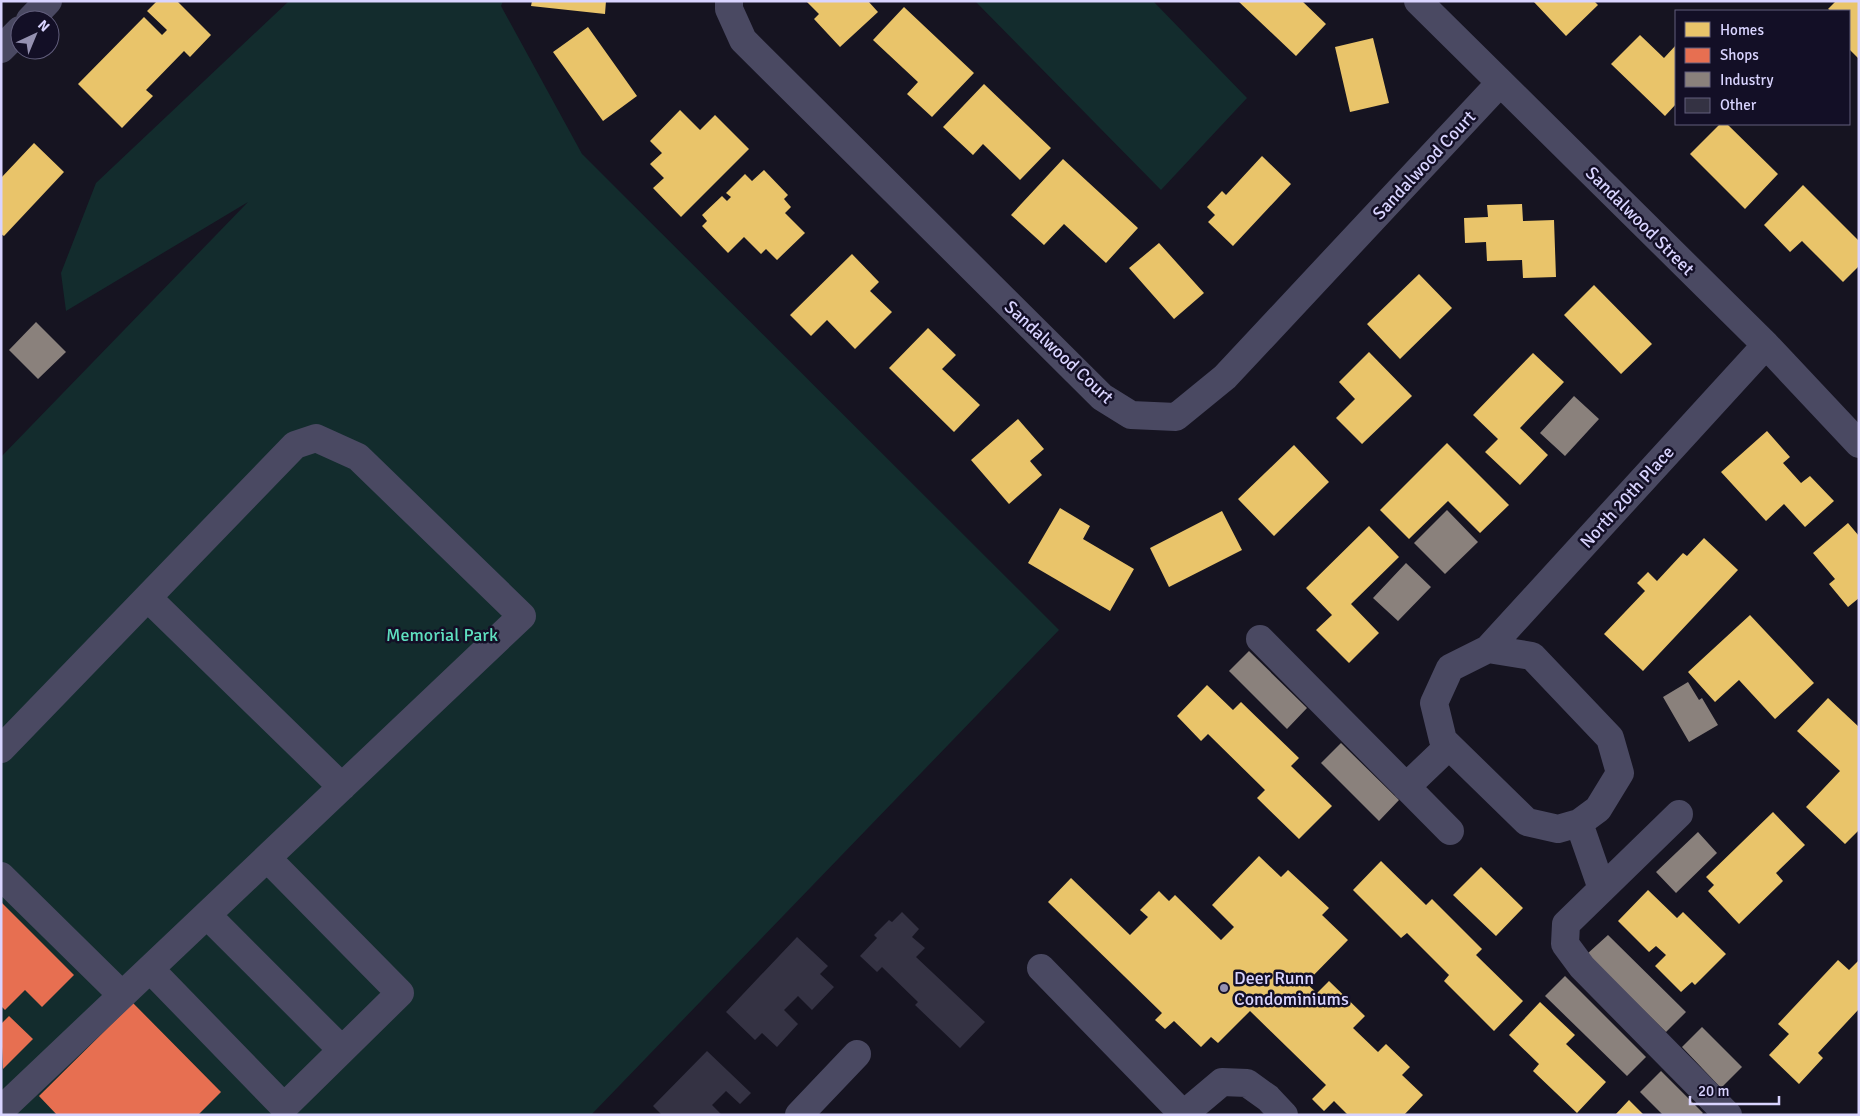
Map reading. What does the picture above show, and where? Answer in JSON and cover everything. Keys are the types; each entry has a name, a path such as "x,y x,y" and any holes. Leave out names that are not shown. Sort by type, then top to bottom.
{"street":[{"name":"Sandalwood Court","path":"729,1 729,9 743,40 1102,397 1131,414 1176,417 1225,377 1500,83"},
{"name":"Sandalwood Street","path":"1418,1 1766,344 1859,444"},
{"path":"1,49 10,40"},
{"name":"North 20th Place","path":"1488,649 1532,656 1610,738 1620,773 1598,809 1579,823 1558,829 1527,822 1444,740 1434,703 1450,668 1488,649 1766,344"},
{"path":"1,749 295,445 316,438 358,457 522,616 122,995 5,1111"},
{"path":"148,598 342,787"},
{"path":"1260,639 1450,831"},
{"path":"1406,787 1449,746"},
{"path":"1679,814 1566,924 1565,944 1582,967 1728,1115"},
{"path":"1579,823 1602,889"},
{"path":"150,969 284,1107 400,993 267,858"},
{"path":"1,876 122,995"},
{"path":"207,915 342,1050"},
{"path":"1041,968 1184,1114 1222,1082 1247,1083 1268,1098 1284,1115"},
{"path":"799,1115 857,1054"}],"green space":[{"name":"Memorial Park","path":"289,1 503,1 501,6 582,154 1059,630 591,1115 1,1115 1,457 248,202 66,311 61,273 96,183"},
{"path":"975,1 1153,1 1247,98 1161,190"}],"building: Homes":[{"path":"157,1 177,1 211,35 190,57 184,51 146,90 153,96 122,128 78,84 144,17 162,35 167,30 147,11"},
{"path":"532,1 606,1 605,14 531,6"},
{"path":"806,1 868,1 878,12 840,47 814,19 819,14"},
{"path":"1238,1 1302,1 1326,24 1296,56"},
{"path":"1533,1 1594,1 1598,5 1566,36"},
{"path":"1836,1 1859,1 1859,59 1850,50 1850,10 1828,9"},
{"path":"904,7 974,73 932,117 907,94 918,82 873,40"},
{"path":"588,27 637,96 603,121 553,52"},
{"path":"1640,35 1664,58 1675,46 1675,105 1665,116 1611,64"},
{"path":"1373,38 1389,103 1350,112 1335,47"},
{"path":"984,84 1051,148 1020,180 983,144 973,155 943,127"},
{"path":"680,110 700,130 715,115 749,149 681,217 653,188 664,178 650,164 662,153 650,141"},
{"path":"1719,125 1728,125 1778,174 1745,209 1690,154"},
{"path":"34,143 64,172 4,236 1,234 1,178"},
{"path":"1262,156 1291,184 1233,246 1208,222 1215,215 1207,207 1222,191 1226,195"},
{"path":"1063,159 1138,228 1106,263 1064,224 1044,245 1011,215"},
{"path":"764,170 788,195 784,199 791,207 785,213 805,233 777,260 766,249 761,254 744,237 728,253 702,226 707,221 702,215 722,196 727,201 731,197 726,193 745,174 752,181"},
{"path":"1803,185 1859,241 1859,266 1843,282 1802,241 1790,252 1764,225"},
{"path":"1522,204 1523,221 1554,220 1556,277 1523,278 1522,260 1487,261 1486,242 1465,243 1464,218 1488,217 1487,205"},
{"path":"1159,243 1204,293 1174,319 1129,268"},
{"path":"852,254 879,282 870,291 892,312 855,349 827,320 811,336 790,315"},
{"path":"1419,274 1452,308 1400,359 1367,324"},
{"path":"1594,285 1652,344 1621,374 1564,315"},
{"path":"928,328 956,355 942,369 980,405 954,432 889,368"},
{"path":"1369,352 1412,396 1362,444 1336,418 1355,399 1339,382"},
{"path":"1533,353 1564,382 1520,428 1548,455 1520,485 1485,452 1498,439 1473,415"},
{"path":"1018,419 1044,449 1030,461 1042,475 1009,504 971,460"},
{"path":"1767,431 1790,457 1783,463 1801,483 1810,476 1834,501 1805,527 1784,504 1766,521 1721,472"},
{"path":"1447,443 1509,505 1480,533 1448,501 1409,539 1380,510"},
{"path":"1294,445 1329,482 1274,536 1238,499"},
{"path":"1060,508 1090,526 1083,539 1134,569 1110,611 1028,563"},
{"path":"1222,511 1242,550 1169,587 1150,548"},
{"path":"1848,523 1859,536 1859,598 1848,607 1829,584 1835,579 1813,553"},
{"path":"1369,526 1399,557 1351,604 1379,633 1349,663 1316,630 1332,615 1306,588"},
{"path":"1704,538 1738,570 1643,671 1604,634 1645,591 1637,583 1648,572 1657,581 1683,553 1687,556"},
{"path":"1750,615 1814,683 1775,719 1739,680 1715,702 1688,672"},
{"path":"1207,685 1233,710 1241,702 1299,758 1291,766 1332,806 1299,839 1257,798 1265,790 1208,734 1201,741 1177,716"},
{"path":"1828,698 1859,727 1859,830 1845,844 1806,807 1840,771 1797,731"},
{"path":"1773,812 1805,845 1776,873 1783,881 1739,924 1708,891 1714,885 1706,877"},
{"name":"Deer Runn Condominiums","path":"1259,856 1281,877 1288,870 1329,908 1322,915 1348,940 1306,983 1317,993 1329,981 1365,1016 1353,1028 1378,1052 1386,1044 1410,1067 1402,1075 1423,1095 1404,1115 1348,1115 1334,1101 1324,1111 1312,1099 1326,1085 1250,1011 1218,1043 1211,1037 1201,1047 1174,1021 1165,1029 1155,1020 1162,1013 1048,902 1071,878 1130,935 1148,917 1140,910 1159,891 1169,901 1175,895 1221,940 1234,927 1212,905"},
{"path":"1381,861 1426,905 1432,899 1482,949 1476,955 1523,1001 1494,1031 1444,981 1449,975 1407,933 1401,938 1353,890"},
{"path":"1481,867 1523,908 1496,936 1453,895"},
{"path":"1648,890 1677,918 1683,912 1726,954 1695,985 1692,982 1681,992 1655,966 1666,955 1656,946 1649,952 1618,921"},
{"path":"1838,960 1849,970 1859,960 1859,1009 1818,1053 1823,1058 1799,1084 1769,1055 1789,1034 1778,1024"},
{"path":"1540,1002 1575,1035 1566,1044 1606,1082 1577,1113 1533,1071 1539,1064 1509,1035"},
{"path":"1629,1100 1644,1115 1615,1115"}],"building: Shops":[{"path":"1,902 74,975 42,1007 25,990 5,1010 1,1006"},
{"path":"133,1003 221,1092 198,1115 57,1115 39,1096"},
{"path":"9,1016 33,1039 3,1069 1,1024"}],"building: Industry":[{"path":"36,322 66,352 38,379 9,350"},
{"path":"1574,396 1599,419 1565,456 1540,433"},
{"path":"1447,510 1478,542 1445,574 1414,543"},
{"path":"1406,563 1431,587 1398,621 1373,598"},
{"path":"1249,651 1307,708 1287,729 1229,671"},
{"path":"1688,682 1699,700 1702,698 1718,725 1689,742 1663,697"},
{"path":"1341,743 1399,800 1379,821 1321,763"},
{"path":"1698,832 1717,853 1676,893 1656,872"},
{"path":"1608,935 1686,1012 1666,1032 1587,954"},
{"path":"1565,976 1646,1057 1627,1076 1545,996"},
{"path":"1702,1027 1742,1067 1721,1088 1682,1047"},
{"path":"1661,1071 1703,1113 1701,1115 1663,1115 1640,1092"}],"building: Other":[{"path":"902,912 919,929 912,937 925,948 916,957 985,1022 960,1048 915,1005 918,1002 882,967 877,972 860,956 877,938 874,935 889,920 892,922"},
{"path":"797,937 828,966 820,974 834,987 812,1010 798,996 784,1010 798,1024 777,1047 762,1033 755,1040 726,1012"},
{"path":"707,1051 751,1093 740,1104 726,1091 712,1105 722,1115 662,1115 653,1106"}],"place":[{"name":"Deer Runn Condominiums","path":"1224,988"}]}
